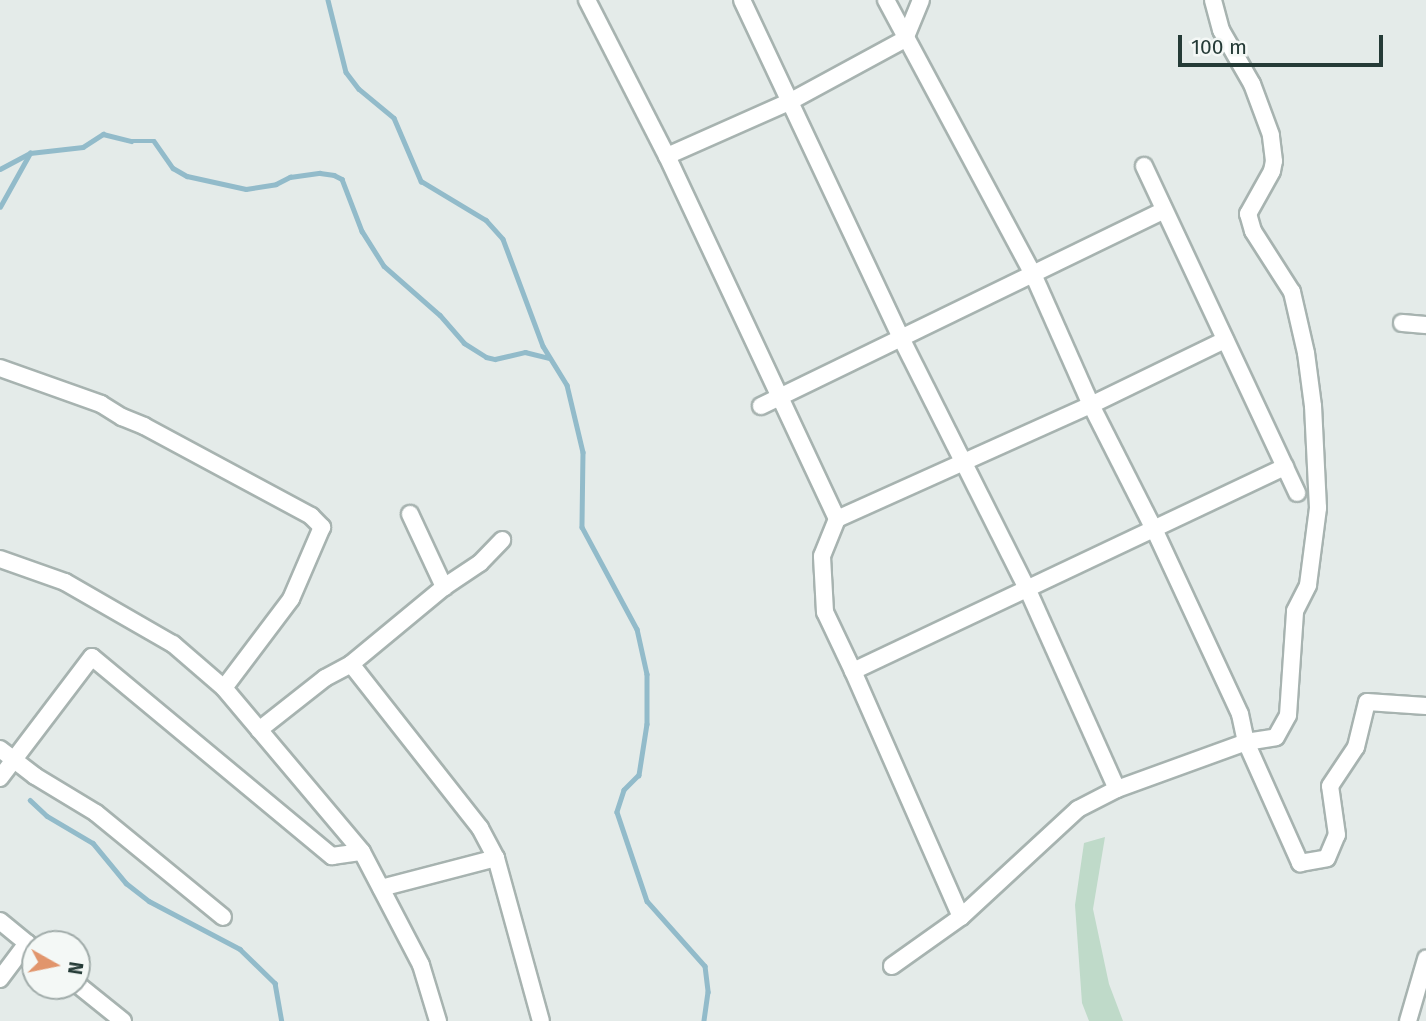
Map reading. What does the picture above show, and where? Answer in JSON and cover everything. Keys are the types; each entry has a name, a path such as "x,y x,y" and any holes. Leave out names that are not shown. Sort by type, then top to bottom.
{"street":[{"path":"742,0 900,336 1027,588 1117,789"},
{"path":"886,0 1033,274 1091,405 1155,531 1240,714 1247,742 1300,863 1328,858 1337,835 1330,786 1356,747 1367,702 1426,706"},
{"path":"667,156 791,101 905,39 921,0"},
{"path":"892,967 961,917 1078,809 1117,789 1247,742 1276,737 1288,715 1295,611 1308,585 1317,521 1317,450 1306,353 1292,292 1253,231 1248,214 1272,172 1274,161 1271,135 1252,84 1221,30 1213,0"},
{"path":"589,1 667,156 837,519"},
{"path":"1144,166 1297,493"},
{"path":"761,406 1164,209"},
{"path":"1402,323 1426,325"},
{"path":"961,917 825,612 822,556 837,519 1091,405 1225,340"},
{"path":"0,368 101,404 311,516 322,527 291,599 224,688"},
{"path":"853,671 1027,588 1155,531 1285,467"},
{"path":"410,514 444,587"},
{"path":"259,730 325,678 351,664 444,587 480,563 502,540"},
{"path":"0,559 65,582 173,644 224,688 362,852 421,965 438,1021"},
{"path":"0,778 92,657 332,856 362,852"},
{"path":"351,664 480,828 496,858 541,1021"},
{"path":"0,749 14,761 96,813 223,917"},
{"path":"381,888 496,858"},
{"path":"0,921 21,938"},
{"path":"0,979 21,957"},
{"path":"1408,1021 1426,959"},
{"path":"91,995 123,1021"}],"green space":[{"path":"1105,837 1093,909 1109,984 1123,1021 1089,1021 1082,1003 1075,905 1084,843"}],"waterway":[{"path":"328,0 346,72 359,89 394,118 421,181 486,220 503,239 543,346 567,385 583,452 582,527 637,629 647,674 647,724 639,775 624,790 617,812 647,901 705,966 708,992 704,1021"},
{"path":"0,169 30,153 83,147 103,134 131,141 154,141 173,168 187,176 246,189 276,184 290,177 320,173 334,175 342,179 362,231 384,266 440,315 464,343 486,357 495,359 525,352 549,358"},
{"path":"0,207 30,153"},
{"path":"30,800 47,816 93,843 126,883 149,901 240,949 275,983 282,1021"}]}
